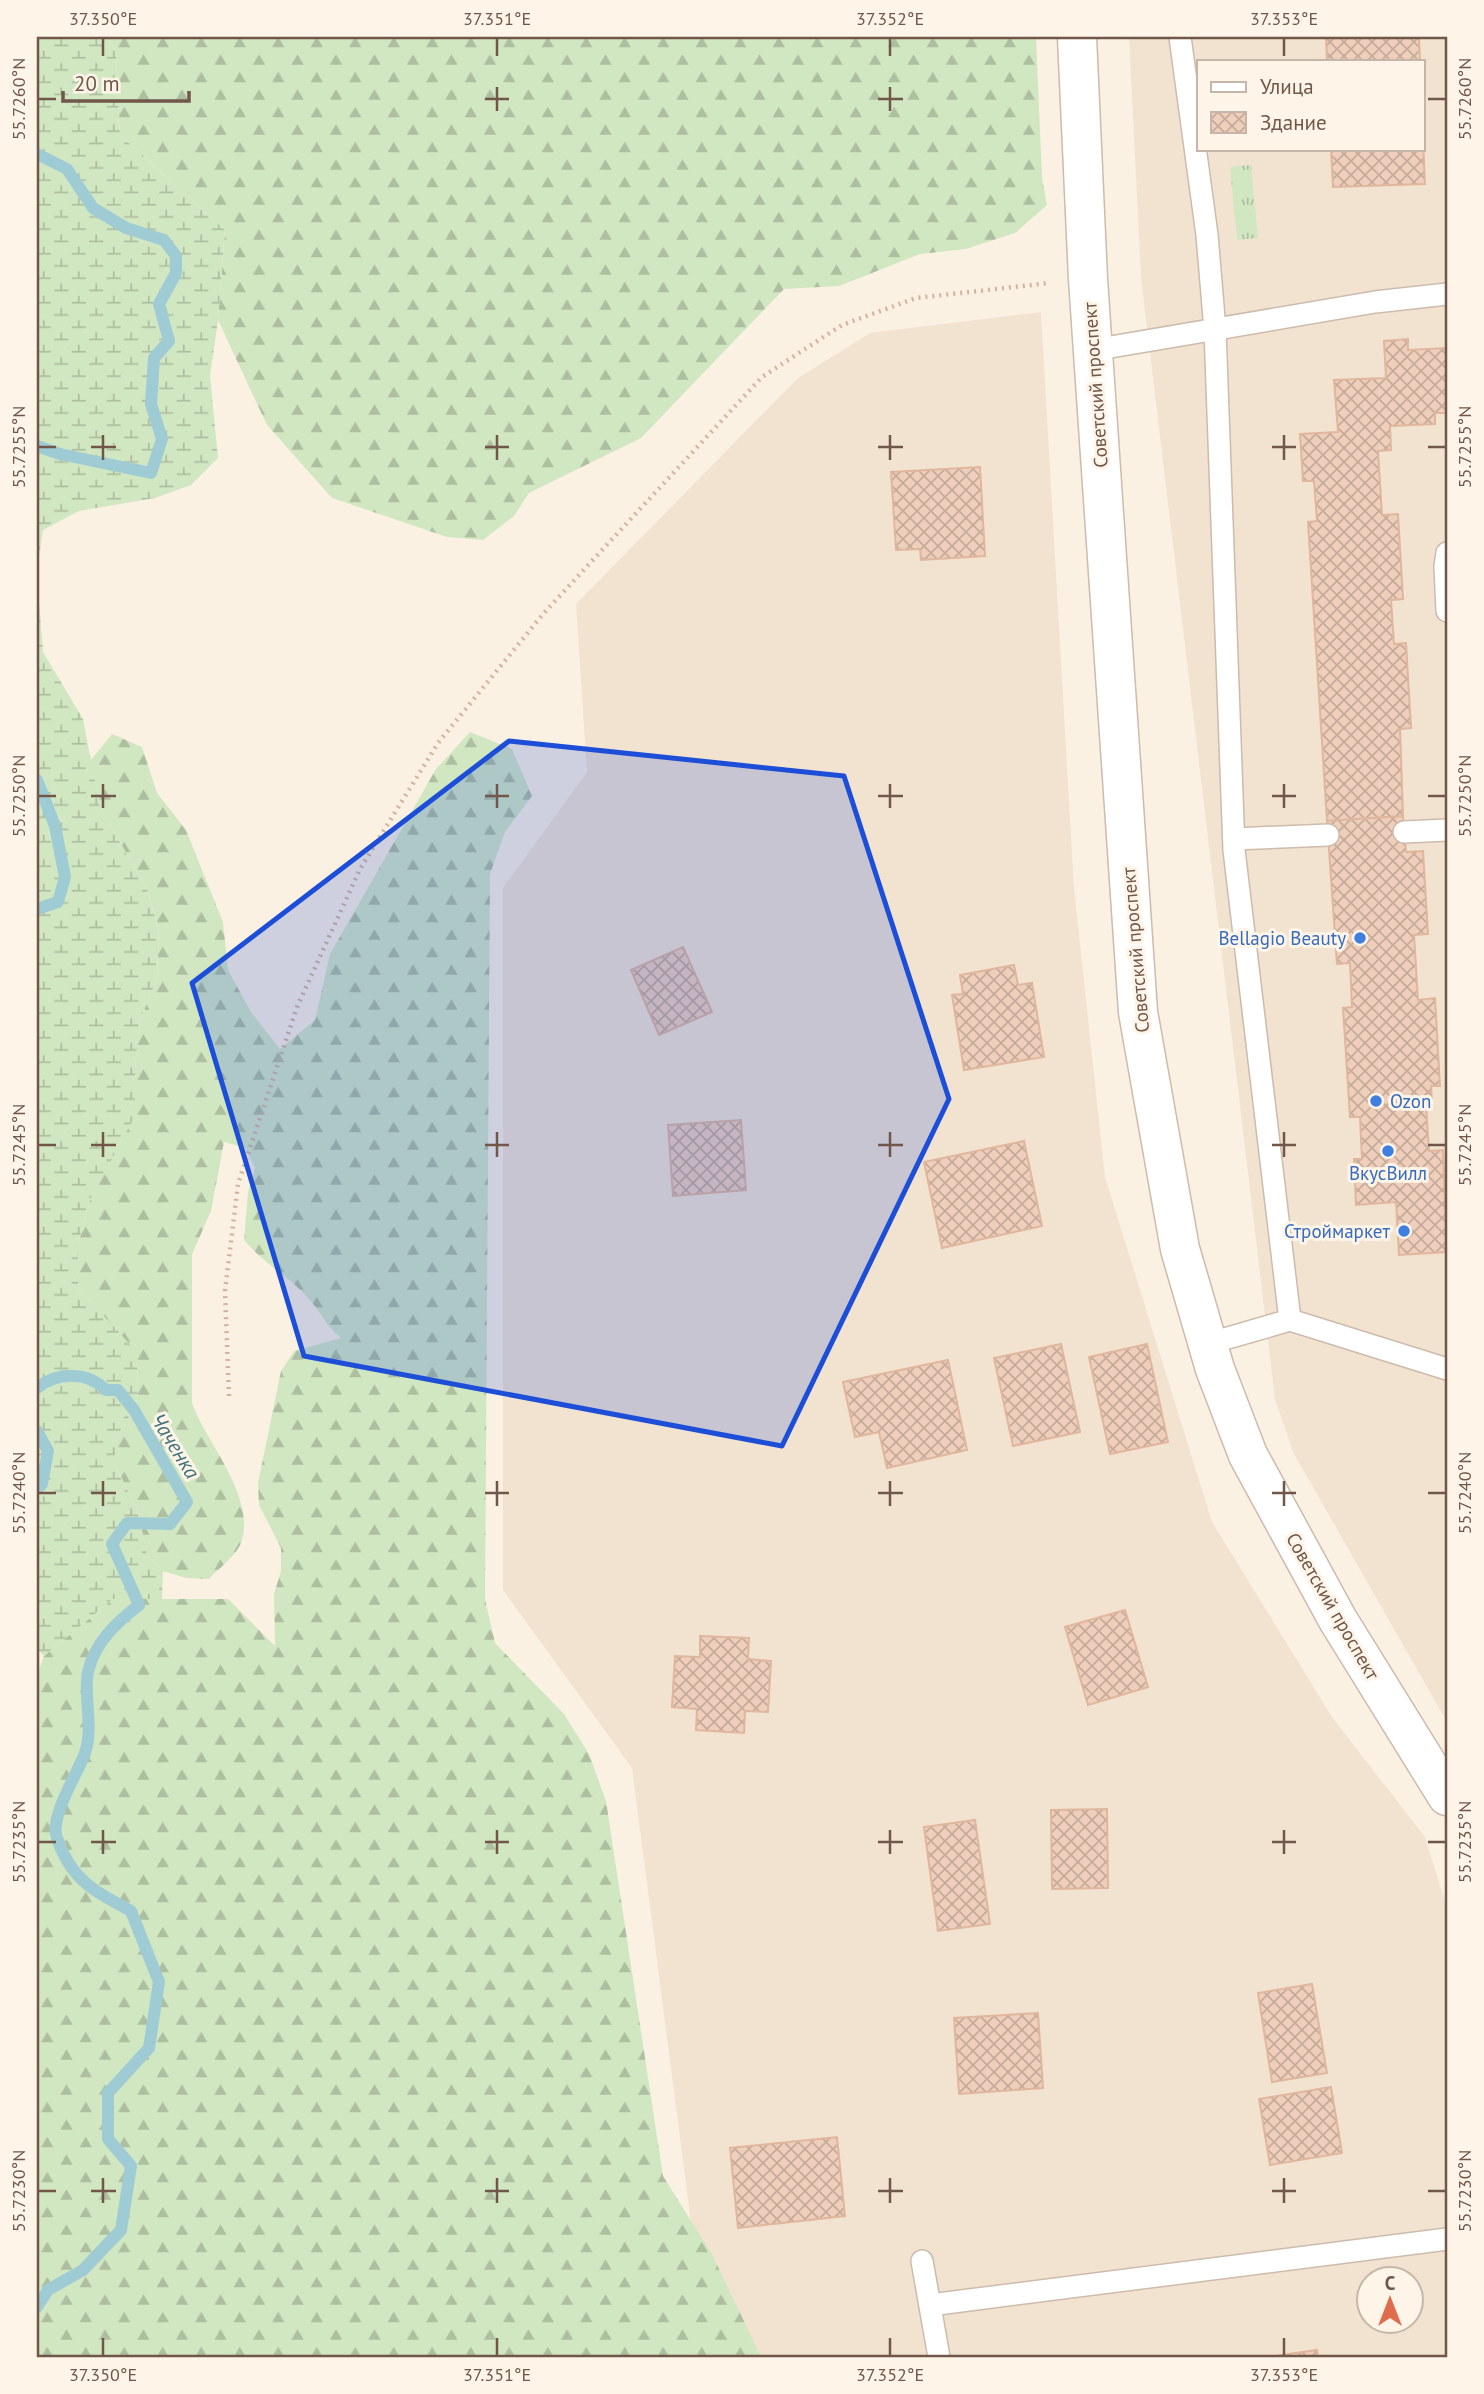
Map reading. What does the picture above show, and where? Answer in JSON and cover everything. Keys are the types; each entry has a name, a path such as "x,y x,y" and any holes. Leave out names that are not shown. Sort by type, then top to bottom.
{"street":[{"name":"Советский проспект","path":"1077,37 1088,279 1138,1012 1178,1236 1207,1344 1248,1455 1338,1620 1447,1796"}],"lane":[{"path":"1180,37 1207,235 1215,330 1234,839 1290,1320"},
{"path":"1093,350 1375,302 1447,294"},
{"path":"1447,553 1447,611"},
{"path":"1404,832 1447,830"},
{"path":"1234,839 1328,835"},
{"path":"1207,1344 1290,1320 1447,1368"},
{"path":"930,2305 1447,2239"},
{"path":"922,2261 939,2357"}],"path":[{"path":"229,1396 225,1291 238,1184 297,1007 360,869 438,743 543,614 762,377 842,325 916,298 1088,279"}],"highlighted area":[{"path":"509,741 844,776 949,1099 782,1446 304,1356 192,983"}],"shaded area":[{"path":"1129,37 1447,37 1447,1722 1293,1452 1275,1399 1141,277"},
{"path":"1041,312 1074,888 1105,1177 1212,1522 1332,1717 1425,1837 1447,1908 1447,2357 737,2357 697,2269 632,1768 503,1590 503,888 587,772 576,604 798,378 870,333"}],"green space":[{"path":"37,37 108,37 116,53 120,135 225,230 218,320 210,376 218,458 191,485 155,498 79,511 43,530 37,570"},
{"path":"108,37 1036,37 1042,178 1047,205 1015,233 966,249 920,254 839,286 784,289 641,438 529,493 514,516 483,540 447,537 332,498 267,425 218,320 225,230 120,135 116,53"},
{"path":"1251,165 1258,238 1237,240 1230,167"},
{"path":"37,574 43,652 83,719 100,808 147,889 159,931 157,978 140,1020 135,1067 135,1116 90,1200 78,1244 78,1288 137,1352 138,1401 115,1441 115,1465 138,1511 147,1555 163,1571 162,1599 113,1599 44,1656 37,1649"},
{"path":"470,732 512,749 532,796 505,832 490,874 485,1599 495,1643 564,1714 589,1754 606,1801 663,2176 713,2256 761,2357 37,2357 37,1675 44,1656 113,1599 228,1599 275,1646 274,1594 281,1571 281,1548 259,1505 258,1483 281,1371 294,1351 341,1338 305,1295 244,1240 248,1192 255,1168 245,1148 224,1142 211,1211 192,1254 192,1403 236,1489 244,1525 239,1548 209,1579 186,1578 163,1571 147,1555 138,1511 115,1465 115,1441 138,1401 137,1353 78,1288 78,1244 90,1200 110,1158 135,1067 140,1020 157,978 159,931 147,889 100,808 90,761 112,734 142,747 157,793 186,830 223,922 228,970 251,1012 280,1049 315,1020 330,954 436,769"}],"building":[{"path":"1326,37 1419,37 1420,60 1327,60"},
{"path":"1331,150 1423,150 1425,184 1333,187"},
{"path":"1408,339 1408,350 1447,348 1447,413 1435,413 1435,424 1390,426 1391,450 1378,451 1382,515 1398,514 1403,599 1391,600 1394,644 1406,643 1411,728 1400,729 1403,816 1327,821 1308,522 1317,521 1314,481 1303,481 1300,434 1338,432 1334,380 1386,378 1384,341"},
{"path":"980,467 985,556 921,560 920,549 896,550 891,472"},
{"path":"1403,816 1406,852 1423,851 1428,934 1414,935 1418,1000 1435,998 1440,1086 1431,1086 1432,1103 1426,1104 1429,1151 1443,1150 1447,1252 1399,1255 1396,1202 1356,1205 1354,1159 1362,1159 1360,1117 1350,1117 1343,1008 1352,1007 1350,963 1337,964 1327,821"},
{"path":"683,947 712,1012 659,1035 631,970"},
{"path":"1014,965 1018,985 1032,983 1044,1057 964,1070 952,995 963,994 960,975"},
{"path":"741,1120 746,1190 673,1196 668,1125"},
{"path":"1024,1141 1042,1226 942,1248 924,1162"},
{"path":"1061,1344 1080,1432 1013,1446 994,1358"},
{"path":"1147,1344 1168,1442 1110,1454 1089,1357"},
{"path":"948,1360 967,1450 887,1468 879,1432 855,1437 843,1382"},
{"path":"1125,1610 1148,1687 1088,1705 1065,1627"},
{"path":"700,1636 749,1638 748,1659 771,1661 768,1712 745,1711 744,1733 696,1730 697,1709 672,1707 675,1656 700,1657"},
{"path":"1107,1809 1108,1888 1052,1889 1051,1810"},
{"path":"975,1820 990,1924 938,1931 924,1827"},
{"path":"1312,1984 1327,2073 1272,2082 1258,1993"},
{"path":"1038,2013 1043,2088 959,2094 954,2018"},
{"path":"1331,2087 1342,2153 1270,2165 1259,2099"},
{"path":"837,2137 845,2216 738,2228 730,2148"},
{"path":"1317,2350 1318,2357 1269,2357"}],"waterway":[{"name":"Чаченка","path":"37,154 67,169 93,208 126,228 164,240 176,256 176,273 159,304 169,341 154,358 151,404 162,439 151,473 60,454 37,446"},
{"name":"Чаченка","path":"37,780 55,826 65,877 58,902 37,909"},
{"name":"Чаченка","path":"37,1388 54,1379 72,1376 90,1379 106,1390 118,1390 134,1410 187,1502 170,1524 127,1523 112,1544 139,1605 101,1642 91,1661 87,1681 88,1743 57,1819 57,1838 69,1864 77,1874 95,1890 131,1911 159,1982 149,2048 108,2093 108,2139 131,2166 121,2230 83,2270 48,2290 37,2307"},
{"name":"Чаченка","path":"37,1431 48,1451 42,1484 37,1489"}],"place":[{"name":"Bellagio Beauty","path":"1360,938"},
{"name":"Ozon","path":"1376,1101"},
{"name":"ВкусВилл","path":"1388,1151"},
{"name":"Строймаркет","path":"1404,1231"}]}
